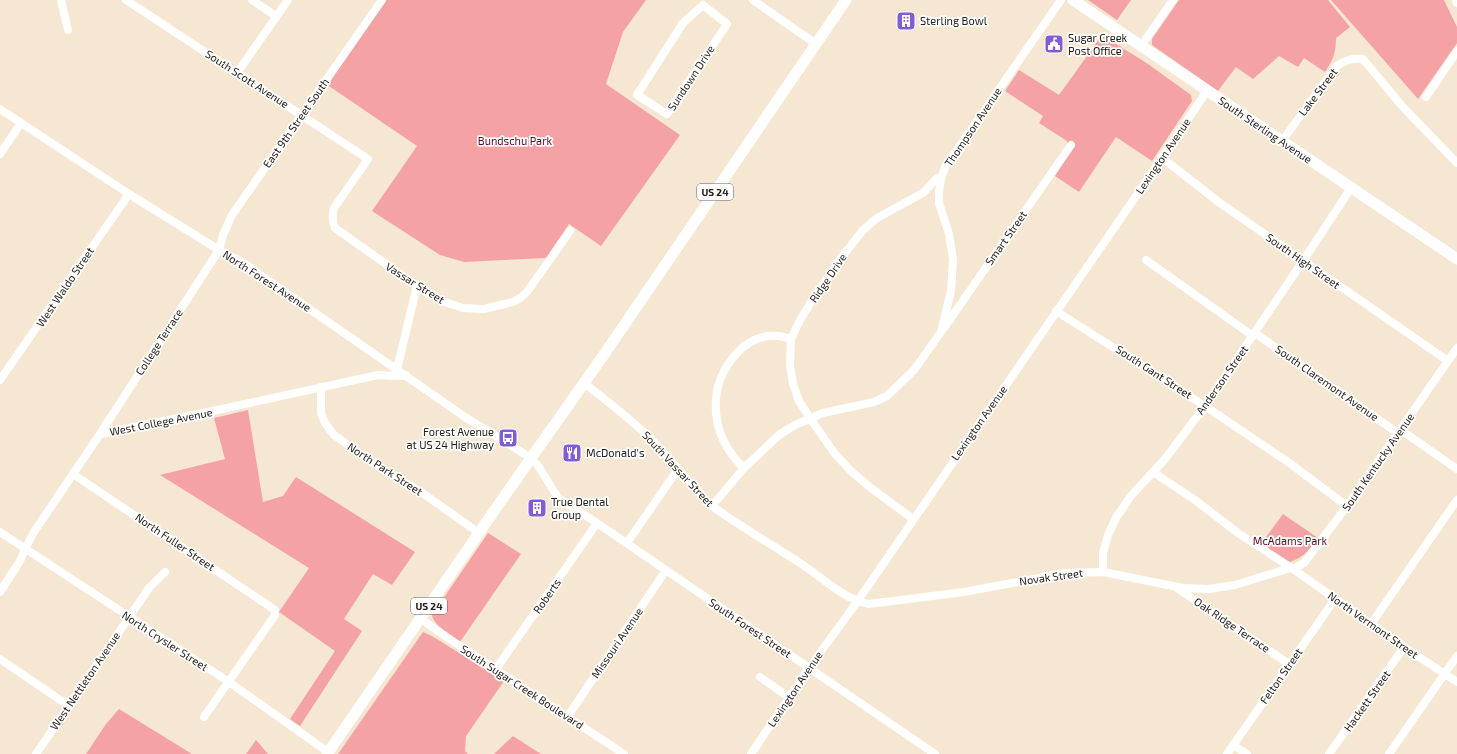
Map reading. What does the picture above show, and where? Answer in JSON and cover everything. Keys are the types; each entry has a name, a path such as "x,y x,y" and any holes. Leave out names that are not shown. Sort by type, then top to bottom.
{"main road":[{"name":"US 24","path":"328,753 584,383 846,0"},
{"name":"South Sterling Avenue","path":"1073,0 1457,260"}],"street":[{"path":"61,0 68,30"},
{"name":"South Scott Avenue","path":"126,0 238,72 368,159 334,208 333,219"},
{"path":"252,0 276,16"},
{"path":"238,72 288,0"},
{"name":"East 9th Street South","path":"218,250 232,215 382,0"},
{"path":"753,0 816,44"},
{"name":"Thompson Avenue","path":"712,506 744,468 779,435 810,418 823,413 874,402 887,396 914,370 941,332 951,291 953,259 949,234 939,203 941,179 945,167 1061,0"},
{"path":"1141,46 1173,0"},
{"path":"1456,0 1457,4"},
{"name":"Sundown Drive","path":"705,3 727,24 667,114 637,95 684,23 705,3"},
{"path":"1426,98 1457,51"},
{"name":"Lake Street","path":"1282,141 1336,66 1353,58 1363,59 1402,106 1457,163"},
{"name":"Lexington Avenue","path":"751,754 1134,200 1161,157 1207,91"},
{"name":"North Forest Avenue","path":"0,109 129,194 218,250 242,262 406,376 531,458 539,467 557,496 564,503"},
{"path":"0,154 21,123"},
{"name":"Smart Street","path":"941,332 1071,145"},
{"name":"South High Street","path":"1161,157 1220,203 1448,361"},
{"name":"Ridge Drive","path":"913,519 852,472 835,454 799,402 792,384 790,365 791,339 811,302 838,262 863,230 877,218 923,193 937,178 941,179"},
{"name":"Anderson Street","path":"1103,572 1103,553 1106,541 1116,518 1130,497 1165,459 1206,406 1351,188"},
{"name":"West Waldo Street","path":"0,380 129,194"},
{"name":"Vassar Street","path":"333,219 335,228 417,286 439,300 463,308 484,309 514,302 527,292 570,231"},
{"name":"College Terrace","path":"100,434 218,250"},
{"name":"South Claremont Avenue","path":"1146,260 1457,469"},
{"path":"397,369 417,286"},
{"name":"South Gant Street","path":"1056,311 1206,406 1288,462 1347,506"},
{"path":"744,468 727,448 719,429 716,403 719,381 724,370 733,358 752,340 772,336 784,336 791,339"},
{"name":"South Kentucky Avenue","path":"1292,568 1304,563 1347,506 1400,432 1457,348"},
{"name":"West College Avenue","path":"0,592 20,561 34,532 100,434 222,410 378,375 406,376"},
{"name":"South Vassar Street","path":"584,383 637,425 712,506 857,602"},
{"name":"North Park Street","path":"321,387 321,413 325,423 334,435 378,466 422,492 479,533"},
{"path":"626,543 678,469"},
{"name":"North Vermont Street","path":"1153,472 1238,533 1292,568 1404,648 1457,682"},
{"name":"North Fuller Street","path":"74,474 275,610 275,615 229,682"},
{"path":"1371,624 1457,500"},
{"name":"South Forest Street","path":"564,503 598,523 936,754"},
{"name":"Roberts","path":"496,669 598,523"},
{"name":"North Crysler Street","path":"0,532 229,682 328,753"},
{"name":"Novak Street","path":"857,602 869,604 964,592 1066,572 1103,572 1175,586 1209,589 1235,585 1292,568"},
{"name":"Missouri Avenue","path":"568,716 666,570"},
{"name":"West Nettleton Avenue","path":"36,754 128,617 149,588 165,572"},
{"name":"Oak Ridge Terrace","path":"1175,586 1289,664"},
{"name":"Felton Street","path":"1227,754 1336,599"},
{"name":"South Sugar Creek Boulevard","path":"421,619 624,754"},
{"name":"Hackett Street","path":"1329,754 1404,648"},
{"path":"1389,754 1457,656"},
{"path":"0,659 69,706"},
{"path":"760,677 790,698"},
{"path":"204,717 229,682"},
{"path":"1233,745 1247,754"}],"green space":[{"name":"Bundschu Park","path":"385,0 646,0 623,32 606,84 680,135 601,246 569,224 546,258 464,262 440,255 372,211 417,146 326,84"},
{"path":"1088,0 1131,0 1117,20"},
{"path":"1179,0 1328,0 1350,27 1336,38 1334,56 1325,72 1304,58 1298,67 1279,56 1253,79 1236,67 1218,91 1152,45 1152,39"},
{"path":"1331,0 1444,0 1457,27 1457,43 1418,99"},
{"path":"1102,35 1148,64 1191,95 1192,101 1152,161 1116,137 1079,192 1055,176 1069,154 1067,141 1039,123 1043,116 1005,91 1019,70 1059,95"},
{"path":"248,410 263,502 283,496 296,477 415,552 392,585 373,574 344,619 362,631 300,726 290,719 335,651 279,612 309,568 160,475 225,459 214,418"},
{"name":"McAdams Park","path":"1283,514 1318,538 1303,556 1289,562 1261,544"},
{"path":"488,533 521,554 460,642 439,627 432,615"},
{"path":"423,632 432,636 504,681 466,736 465,751 468,754 338,754"},
{"path":"119,709 192,754 86,754 106,724"},
{"path":"513,736 541,754 494,754"},
{"path":"256,740 268,754 246,754"}],"place":[{"name":"Sterling Bowl","path":"906,21"},
{"name":"Sugar Creek Post Office","path":"1054,44"},
{"name":"Forest Avenue at US 24 Highway","path":"508,438"},
{"name":"McDonald's","path":"572,453"},
{"name":"True Dental Group","path":"537,508"}]}
